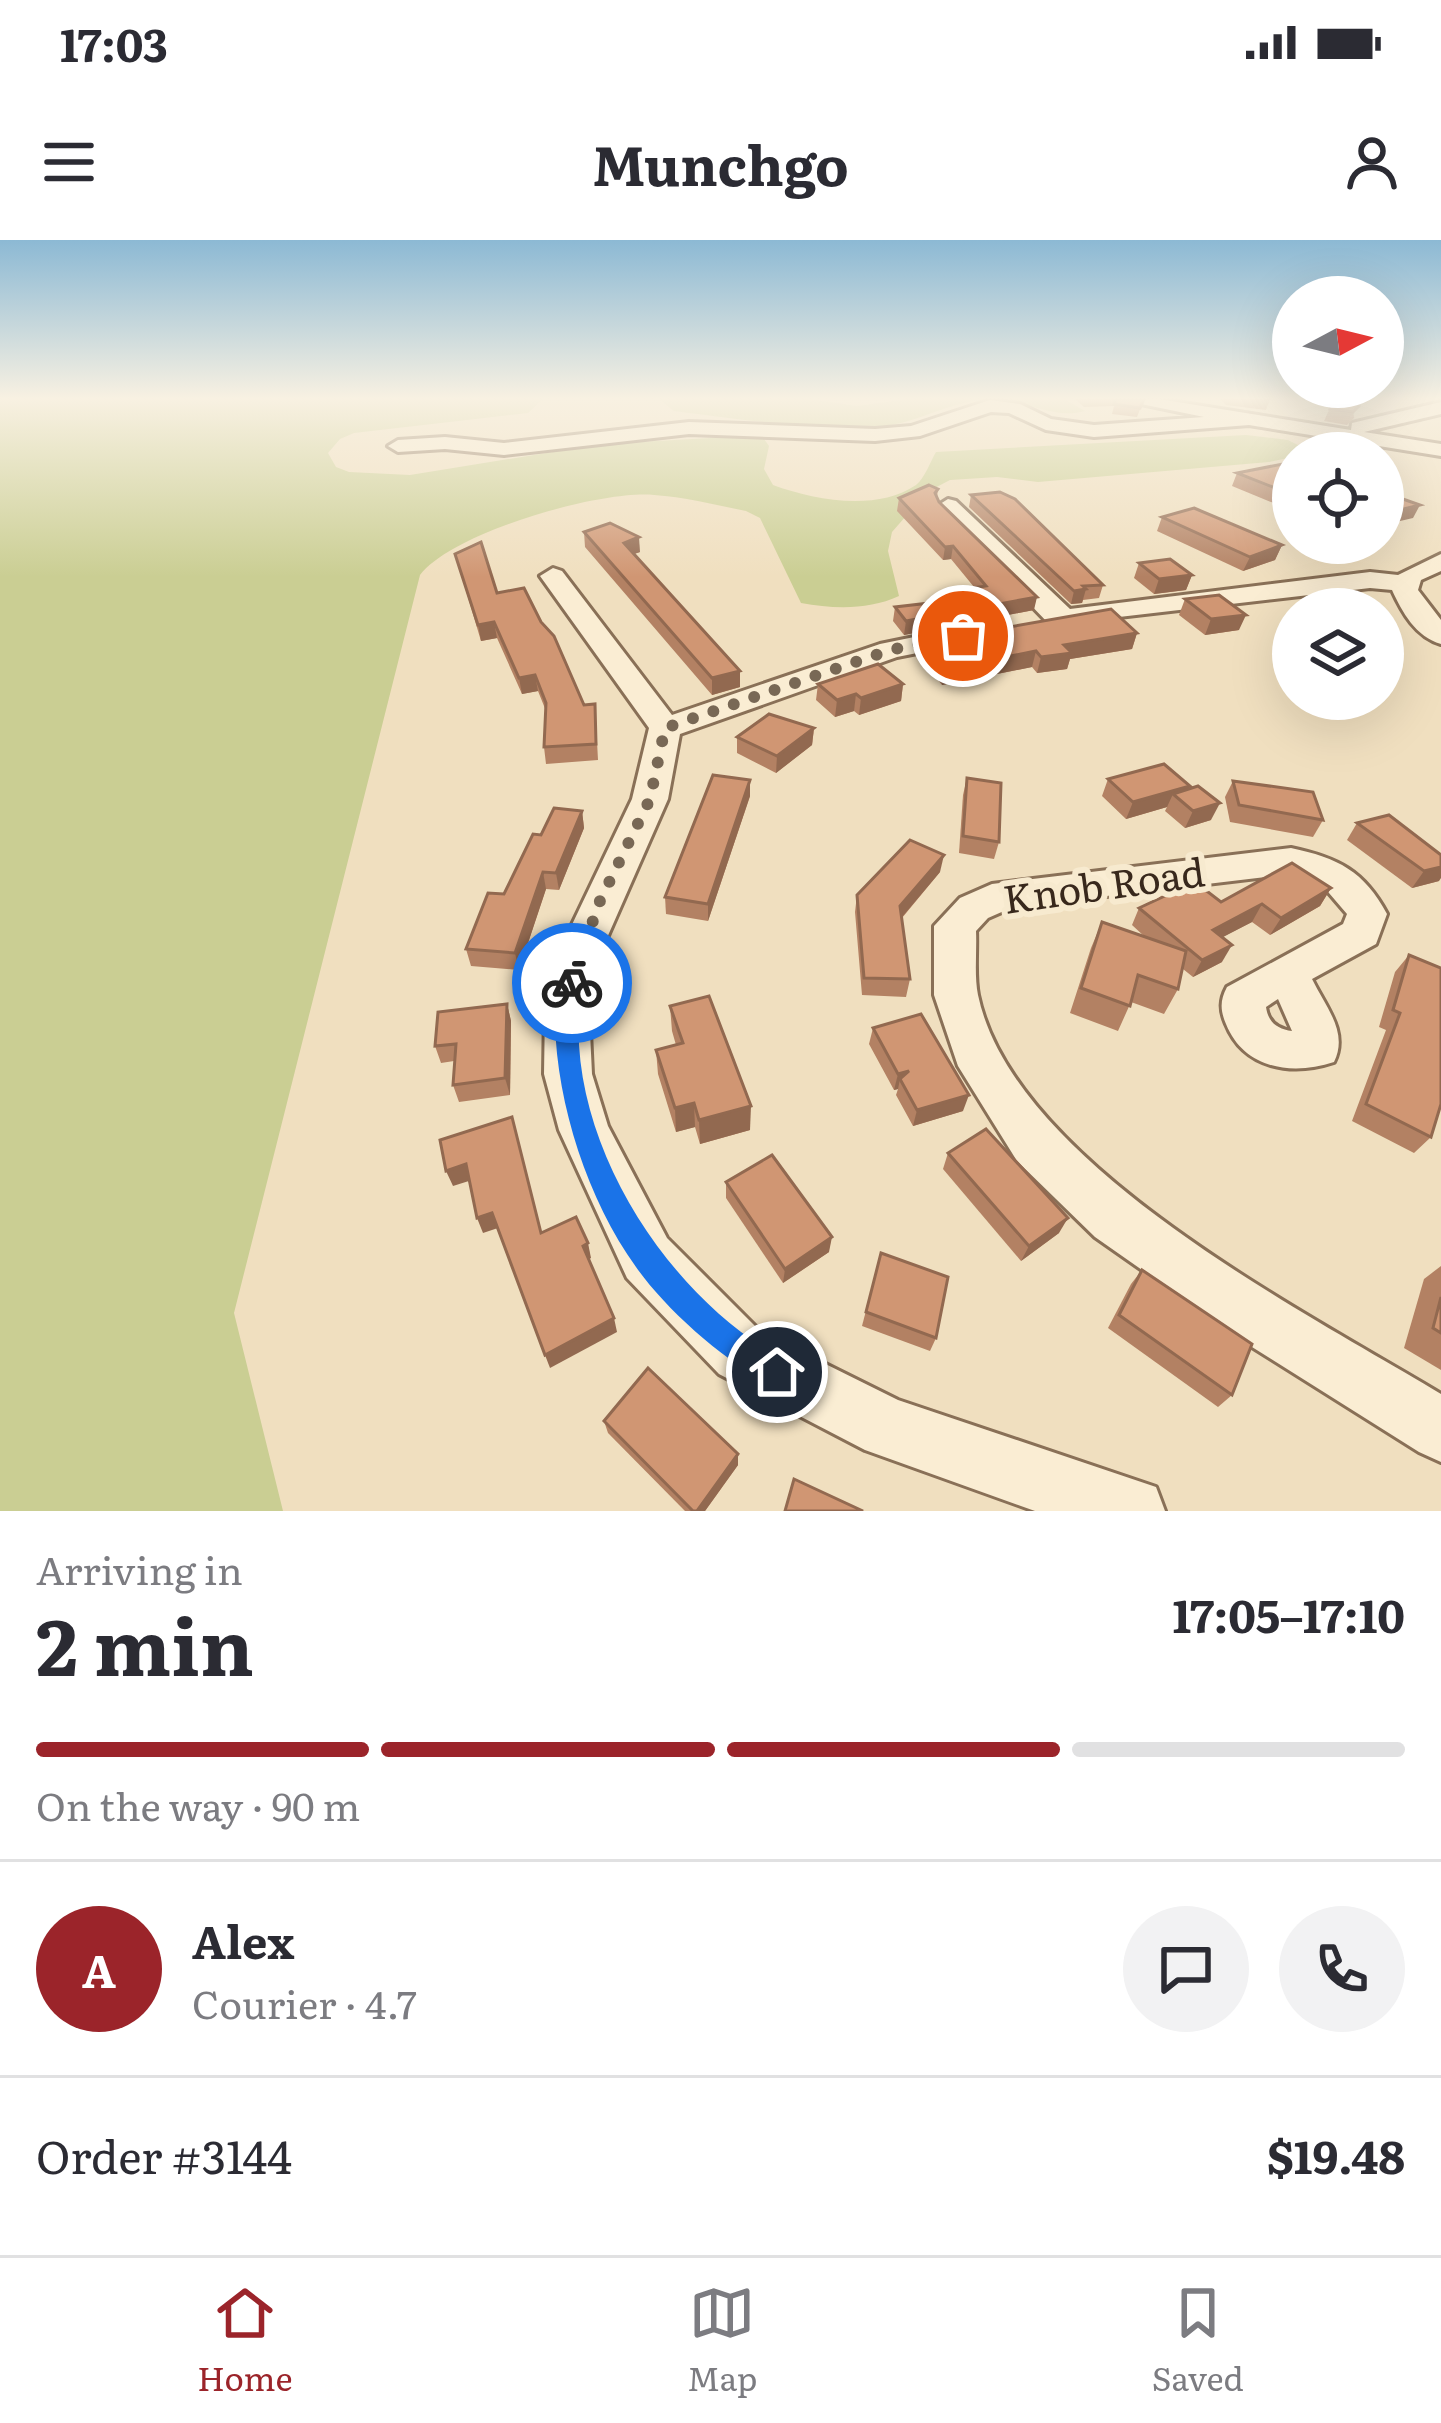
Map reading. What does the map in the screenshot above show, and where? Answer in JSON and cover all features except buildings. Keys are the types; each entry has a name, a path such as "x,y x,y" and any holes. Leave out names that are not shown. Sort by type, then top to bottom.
{"street":[{"path":"948,506 1063,618"},
{"path":"1441,562 1410,576 1406,583 1408,599 1417,613 1441,635"},
{"path":"553,576 665,728 650,799 578,956 566,1011 568,1073 584,1130 646,1258 740,1353 886,1428 1132,1511"},
{"path":"665,728 890,650 1063,618 1370,580 1406,583"},
{"name":"Knob Road","path":"1288,972 1361,933 1367,914 1356,889 1330,870 1291,861 1006,894 974,908 955,926 956,995 982,1066 1036,1145 1114,1219 1273,1326 1441,1430"}],"green space":[{"path":"0,458 331,458 336,467 349,472 410,475 513,458 766,458 764,469 773,485 807,495 864,501 916,485 933,458 1272,458 1038,482 997,477 950,480 927,492 892,532 888,551 899,596 864,606 801,603 760,518 746,511 666,496 599,499 529,517 463,544 420,575 234,1313 283,1511 0,1511"}],"way so far":[{"path":"572,983 599,903 650,799 665,728 890,650 963,636"}],"route":[{"path":"572,983 566,1011 568,1073 584,1130 610,1190 646,1258 740,1353 777,1372"}]}
